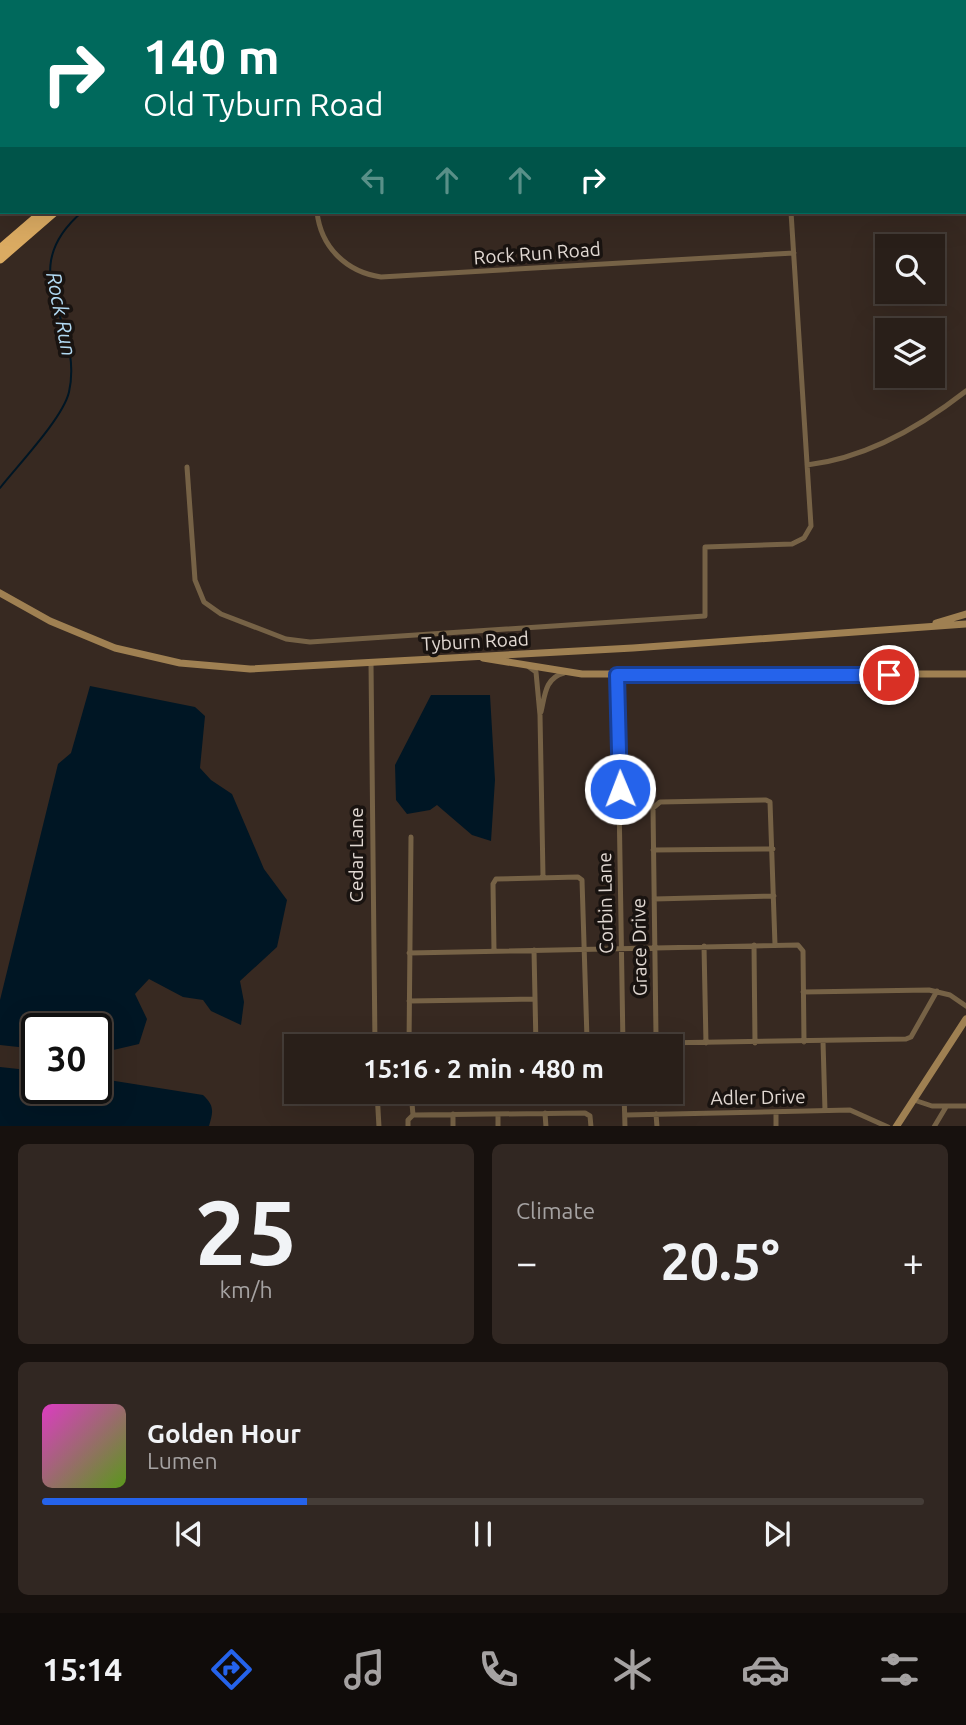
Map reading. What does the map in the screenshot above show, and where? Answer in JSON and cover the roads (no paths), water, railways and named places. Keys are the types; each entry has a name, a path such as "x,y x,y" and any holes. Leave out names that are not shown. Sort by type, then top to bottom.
{"highway":[{"path":"0,249 41,214"},
{"path":"0,259 52,214"}],"main road":[{"name":"Tyburn Road","path":"0,593 78,634 115,648 151,658 211,667 250,669 633,648 966,624"},
{"path":"920,627 966,614"},
{"path":"472,656 565,673 617,675 966,674"},
{"path":"896,1126 966,1019"}],"street":[{"name":"Rock Run Road","path":"318,214 324,238 341,260 365,274 381,277 794,253"},
{"path":"187,467 194,574 204,602 210,608 242,622 291,640 310,642 705,616 705,547 789,544 803,538 811,526 791,214"},
{"path":"807,465 839,459 894,438 966,391"},
{"name":"Cedar Lane","path":"370,663 375,1034"},
{"path":"529,667 536,671 540,715 543,876"},
{"path":"540,715 548,682 554,676 565,673"},
{"name":"Corbin Lane","path":"617,675 623,1034"},
{"name":"Grace Drive","path":"706,1043 663,1044 657,1039 653,808 660,802 769,801 772,804 773,849"},
{"path":"409,1034 411,837"},
{"path":"653,850 773,849 775,945"},
{"path":"494,951 493,884 496,879 543,876 578,877 582,880 587,1034"},
{"path":"654,899 774,896"},
{"path":"754,945 755,1043"},
{"path":"409,953 796,945 801,947 804,1042"},
{"path":"704,946 706,1043 909,1039 937,991"},
{"path":"534,950 536,1034"},
{"path":"803,992 937,991 950,995 966,1006"},
{"path":"409,1001 535,999"},
{"path":"823,1041 825,1111"},
{"path":"914,1100 932,1106 966,1106"},
{"path":"378,1104 379,1126"},
{"path":"412,1104 413,1115"},
{"path":"625,1104 625,1126"},
{"path":"934,1126 946,1107"},
{"name":"Adler Drive","path":"625,1115 854,1111 888,1126"},
{"path":"776,1112 776,1126"},
{"path":"408,1126 408,1120 413,1115 545,1113 586,1113 590,1116 591,1126"},
{"path":"545,1113 546,1126"},
{"path":"498,1114 499,1126"},
{"path":"656,1114 657,1126"},
{"path":"453,1115 453,1126"}],"water":[{"path":"90,686 195,707 205,716 200,768 211,780 232,794 264,869 287,900 277,947 240,981 244,1002 241,1025 211,1011 203,1000 183,997 149,979 135,994 147,1019 139,1044 112,1050 112,1013 21,1013 21,1047 0,1045 0,1000 58,764 71,753"},
{"path":"431,695 490,695 495,780 491,841 472,835 437,805 430,810 407,814 396,800 395,765"},
{"path":"0,1067 21,1069 21,1104 112,1104 112,1081 203,1095 211,1106 212,1113 209,1126 0,1126"}],"waterway":[{"name":"Rock Run","path":"0,488 49,428 69,392 71,366 68,343 50,277 52,256 61,235 80,214"}]}
